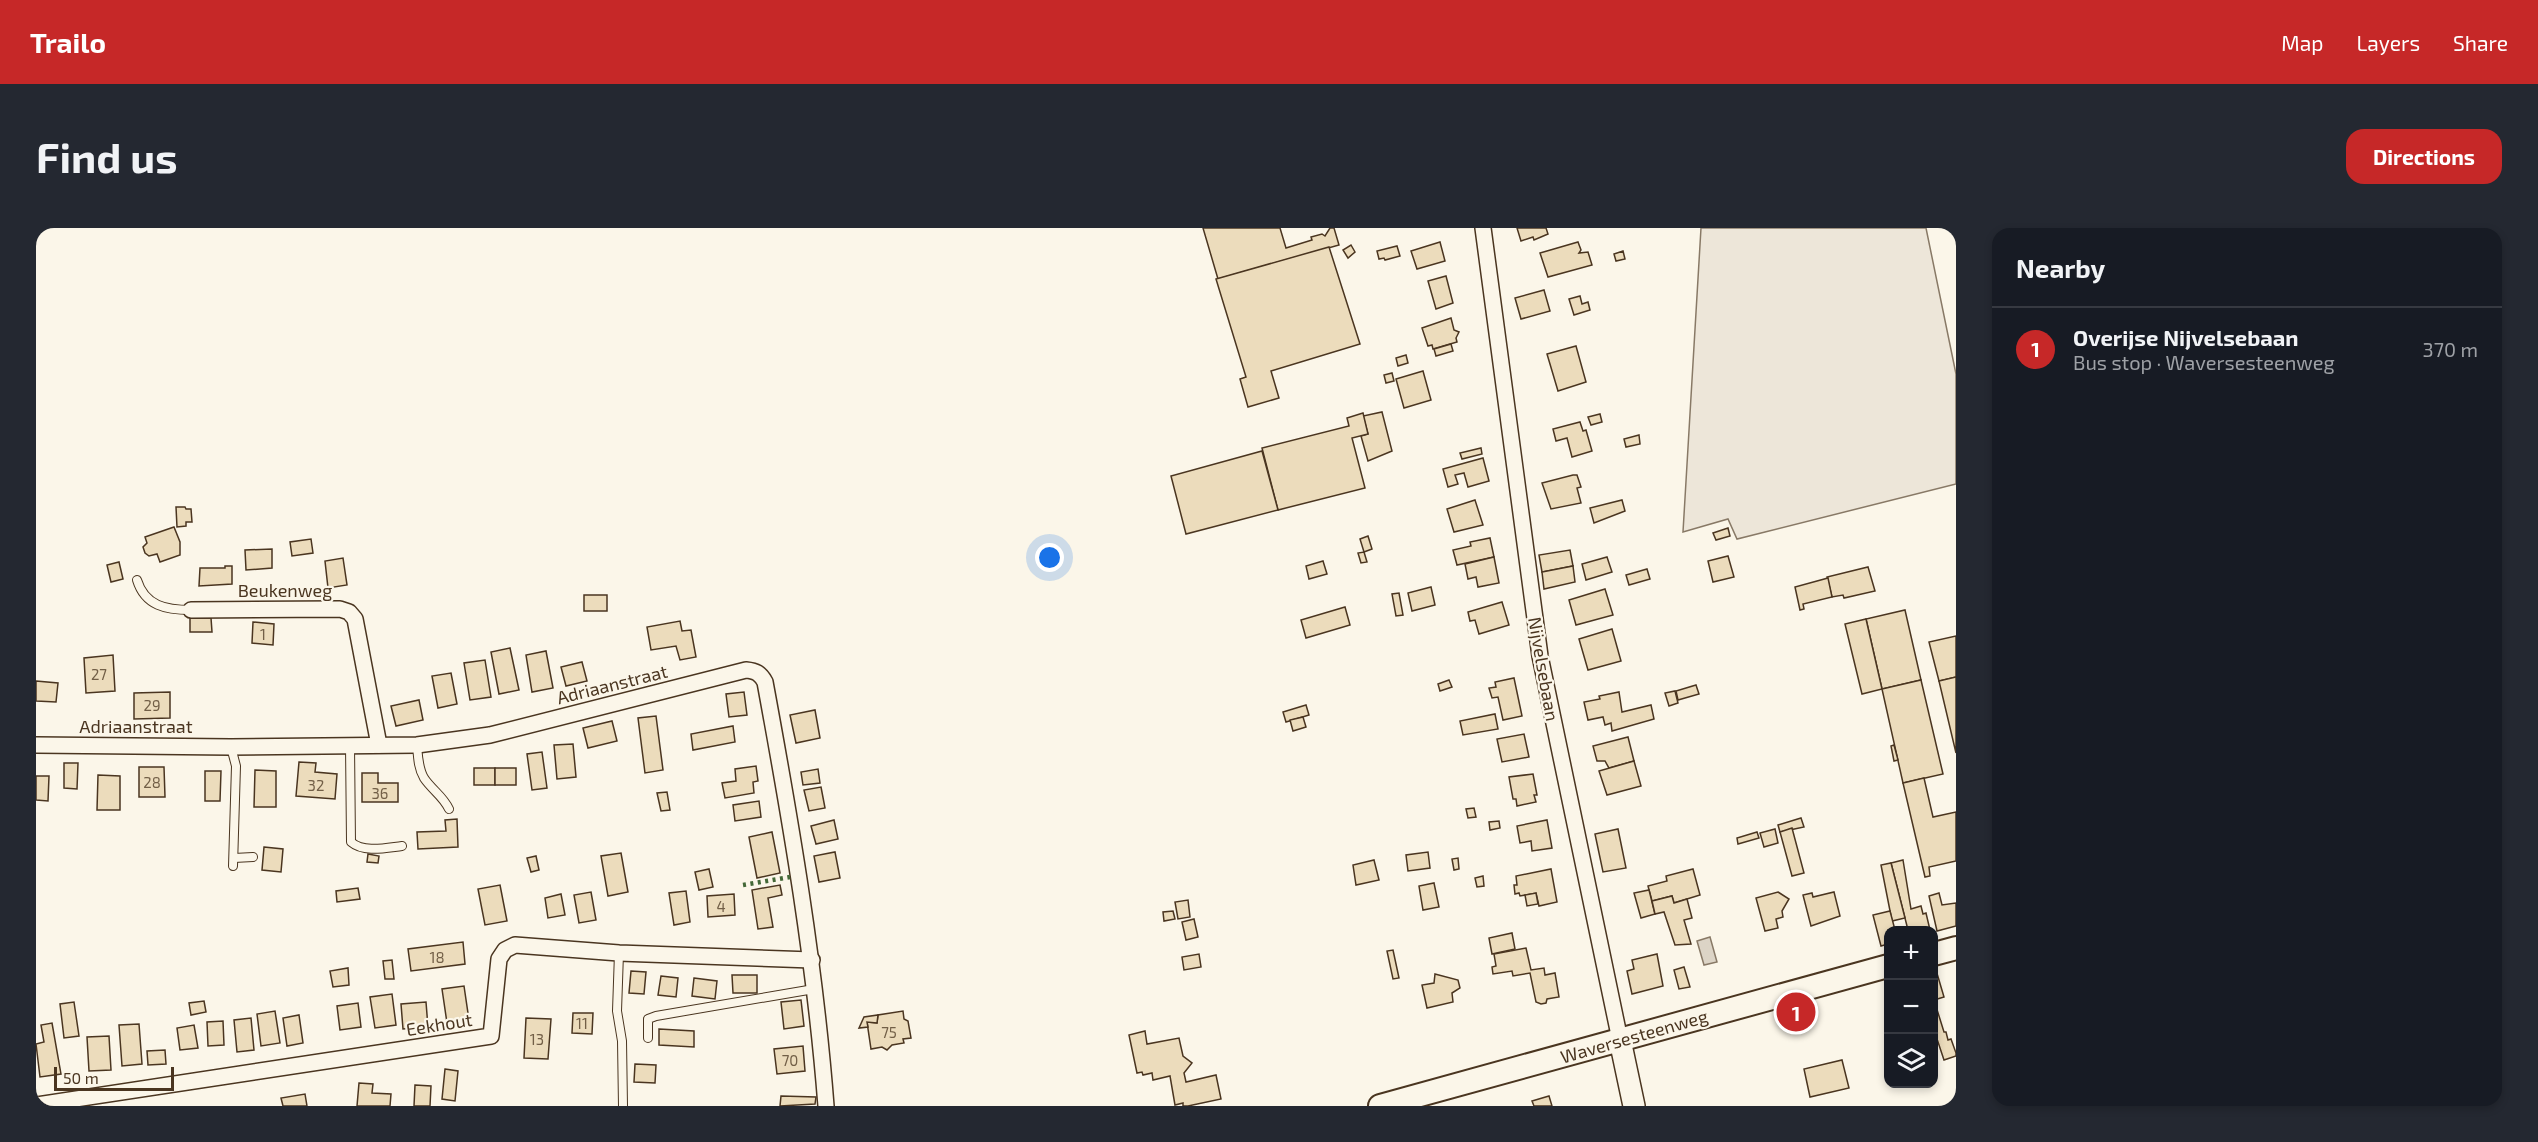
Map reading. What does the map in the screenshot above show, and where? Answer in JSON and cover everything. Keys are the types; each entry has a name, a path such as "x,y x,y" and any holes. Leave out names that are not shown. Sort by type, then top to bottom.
{"main road":[{"path":"1938,953 1956,948"},
{"name":"Waversesteenweg","path":"1380,1106 1436,1094 1620,1040 1884,967"},
{"name":"Nijvelsebaan","path":"1620,1040 1634,1106"}],"street":[{"name":"Nijvelsebaan","path":"1483,228 1513,470 1540,656 1620,1040"},
{"name":"Beukenweg","path":"191,610 339,609 349,612 355,619 379,745"},
{"name":"Adriaanstraat","path":"36,745 231,747 417,745 490,735 746,670 754,671 761,675 765,682 812,960 826,1106"},
{"name":"Eekhout","path":"36,1105 491,1036 499,959 505,950 515,945 619,953 812,960"}],"lane":[{"path":"137,580 141,592 151,602 170,610 191,610"},
{"path":"350,745 351,842 357,847 367,849 402,846"},
{"path":"417,745 418,765 425,779 446,801 449,809"},
{"path":"231,747 236,766 234,862 253,857"},
{"path":"619,953 616,1011 622,1041 623,1106"},
{"path":"648,1038 648,1019 656,1016 815,989"}],"shaded area":[{"path":"1701,228 1926,228 1956,374 1956,484 1737,539 1728,519 1683,532"},
{"path":"1710,937 1717,962 1704,965 1697,941"}],"building":[{"path":"1203,228 1280,228 1286,248 1312,240 1311,237 1322,234 1325,236 1330,228 1334,228 1339,245 1218,279"},
{"path":"1517,228 1546,228 1548,234 1534,240 1533,237 1521,241"},
{"path":"1440,242 1445,261 1417,269 1411,251"},
{"path":"1578,242 1581,250 1579,253 1588,252 1592,265 1548,277 1540,253"},
{"path":"1351,245 1355,252 1348,258 1343,250"},
{"path":"1397,246 1400,256 1385,260 1384,258 1379,259 1377,251"},
{"path":"1329,247 1360,344 1271,371 1279,398 1248,407 1240,379 1246,377 1216,279"},
{"path":"1623,251 1625,259 1616,261 1614,254"},
{"path":"1446,276 1453,303 1436,309 1428,281"},
{"path":"1544,290 1550,311 1521,319 1515,298"},
{"path":"1580,296 1582,304 1588,302 1590,310 1574,315 1569,299"},
{"path":"1451,318 1454,330 1459,332 1457,342 1433,349 1432,345 1428,346 1422,328"},
{"path":"1451,344 1453,351 1436,356 1434,349"},
{"path":"1576,346 1586,382 1558,391 1547,354"},
{"path":"1406,355 1408,363 1398,366 1396,358"},
{"path":"1423,371 1431,400 1404,408 1396,379"},
{"path":"1392,373 1394,381 1386,383 1384,375"},
{"path":"1382,412 1392,451 1368,461 1361,436 1368,434 1363,416"},
{"path":"1363,413 1368,434 1352,438 1365,488 1278,510 1262,448 1349,426 1347,418"},
{"path":"1600,414 1602,422 1591,425 1588,417"},
{"path":"1580,422 1583,431 1586,430 1592,451 1572,457 1567,438 1556,441 1553,429"},
{"path":"1639,435 1640,444 1626,447 1624,439"},
{"path":"1481,448 1482,454 1462,459 1460,453"},
{"path":"1262,451 1278,510 1186,534 1171,476"},
{"path":"1483,458 1489,481 1468,487 1464,473 1455,475 1458,484 1448,487 1443,469"},
{"path":"1577,475 1581,487 1577,488 1581,503 1551,509 1542,483"},
{"path":"1475,500 1483,525 1454,532 1447,509"},
{"path":"1622,500 1625,511 1594,523 1590,508"},
{"path":"176,507 191,509 192,522 186,522 186,526 177,527"},
{"path":"174,527 180,542 180,555 160,562 157,554 149,556 145,553 143,547 147,543 145,537"},
{"path":"1728,528 1730,536 1716,540 1713,533"},
{"path":"1368,536 1372,549 1364,552 1360,539"},
{"path":"1490,538 1494,557 1457,565 1453,550 1471,546 1470,542"},
{"path":"311,539 313,553 292,556 290,542"},
{"path":"272,549 272,568 246,570 245,550"},
{"path":"1570,550 1573,566 1542,572 1539,555"},
{"path":"1364,552 1367,562 1361,563 1358,553"},
{"path":"1728,556 1734,577 1713,582 1708,561"},
{"path":"1494,557 1499,583 1478,587 1476,577 1468,579 1465,564"},
{"path":"1607,557 1612,572 1586,580 1582,564"},
{"path":"343,558 347,585 328,588 325,561"},
{"path":"1323,561 1327,574 1309,579 1306,566"},
{"path":"119,562 123,579 111,582 107,565"},
{"path":"225,566 232,566 232,584 199,586 200,568 225,568"},
{"path":"1573,566 1575,582 1544,589 1542,572"},
{"path":"1868,567 1875,591 1844,598 1843,595 1832,597 1827,577"},
{"path":"1647,569 1650,579 1629,585 1626,575"},
{"path":"1828,578 1832,597 1803,604 1804,609 1800,610 1795,587"},
{"path":"1431,587 1435,605 1412,611 1408,593"},
{"path":"1605,589 1613,615 1576,625 1569,600"},
{"path":"1399,593 1403,615 1396,616 1392,594"},
{"path":"584,595 607,595 607,611 584,611"},
{"path":"1502,602 1509,625 1479,634 1475,620 1470,621 1468,612"},
{"path":"1345,607 1350,625 1306,638 1301,620"},
{"path":"1905,610 1921,680 1882,689 1866,619"},
{"path":"190,618 211,618 212,632 190,632"},
{"path":"1866,619 1882,689 1862,694 1845,624"},
{"path":"680,621 682,631 691,630 696,657 680,660 676,646 651,650 647,627"},
{"path":"253,622 274,624 273,645 252,643"},
{"path":"1612,629 1621,661 1588,670 1579,639"},
{"path":"1956,636 1956,677 1939,681 1929,642"},
{"path":"510,648 519,690 499,694 491,652"},
{"path":"546,651 553,688 532,692 526,655"},
{"path":"113,655 115,691 86,693 84,658"},
{"path":"485,660 491,697 470,700 464,663"},
{"path":"582,662 587,681 566,686 561,667"},
{"path":"451,673 457,704 438,708 432,676"},
{"path":"1956,677 1956,753 1939,681"},
{"path":"1514,678 1522,716 1503,720 1498,697 1492,698 1489,688 1496,687 1495,682"},
{"path":"1449,680 1452,687 1440,691 1438,684"},
{"path":"1921,680 1943,774 1903,783 1882,689"},
{"path":"36,681 58,683 56,702 36,701"},
{"path":"1696,685 1699,694 1678,700 1676,691"},
{"path":"1675,691 1678,703 1669,706 1665,693"},
{"path":"170,692 170,718 134,719 134,693"},
{"path":"744,692 747,715 729,717 726,694"},
{"path":"1619,692 1622,712 1651,705 1654,719 1612,731 1611,723 1605,725 1603,717 1588,720 1584,702"},
{"path":"419,700 423,720 396,726 391,706"},
{"path":"1306,705 1309,715 1286,722 1283,712"},
{"path":"815,710 820,738 796,743 790,715"},
{"path":"1495,714 1498,729 1463,735 1460,721"},
{"path":"656,716 663,770 645,773 638,718"},
{"path":"1303,717 1306,727 1293,731 1290,720"},
{"path":"612,721 617,741 588,748 583,728"},
{"path":"733,726 735,742 693,750 691,734"},
{"path":"1524,734 1529,757 1502,762 1497,739"},
{"path":"1628,737 1634,761 1609,768 1605,761 1597,761 1593,746"},
{"path":"573,744 576,777 557,779 554,745"},
{"path":"1894,745 1898,760 1894,761 1891,746"},
{"path":"542,752 547,788 532,790 527,754"},
{"path":"1634,761 1641,786 1607,795 1599,771"},
{"path":"299,762 316,763 315,772 337,774 335,799 296,796"},
{"path":"64,763 78,763 77,789 64,788"},
{"path":"756,766 758,781 753,782 754,793 725,798 722,783 736,781 735,769"},
{"path":"139,767 164,767 165,797 139,797"},
{"path":"474,768 495,768 495,785 474,785"},
{"path":"495,768 516,768 516,785 495,785"},
{"path":"818,769 820,783 803,785 801,772"},
{"path":"255,770 276,771 276,807 254,807"},
{"path":"205,771 221,771 220,801 205,801"},
{"path":"362,773 378,773 378,783 398,783 398,802 362,802"},
{"path":"1533,774 1536,802 1517,806 1516,799 1513,799 1509,777"},
{"path":"98,775 120,776 120,810 97,810"},
{"path":"36,776 49,776 48,801 36,800"},
{"path":"1924,778 1933,817 1956,812 1956,861 1929,867 1930,876 1925,877 1903,783"},
{"path":"821,787 825,808 809,811 804,790"},
{"path":"667,792 670,810 661,811 657,793"},
{"path":"759,801 761,817 735,821 733,805"},
{"path":"1474,808 1476,817 1468,818 1466,809"},
{"path":"1801,818 1804,827 1780,832 1778,825"},
{"path":"457,819 458,847 418,849 417,832 446,831 445,820"},
{"path":"834,820 838,839 816,844 811,826"},
{"path":"1547,820 1552,848 1532,851 1531,841 1520,843 1517,826"},
{"path":"1499,821 1500,828 1490,830 1489,822"},
{"path":"1792,828 1804,873 1792,876 1780,832"},
{"path":"1618,829 1626,868 1603,872 1595,834"},
{"path":"1775,829 1778,843 1764,847 1760,833"},
{"path":"772,832 780,873 757,878 749,837"},
{"path":"1757,832 1759,838 1738,844 1737,838"},
{"path":"264,847 283,849 281,872 262,870"},
{"path":"835,852 840,878 819,882 814,856"},
{"path":"1428,852 1430,868 1408,871 1406,855"},
{"path":"621,853 628,892 608,896 601,856"},
{"path":"368,854 379,856 378,863 367,862"},
{"path":"536,856 539,870 531,872 527,858"},
{"path":"1458,858 1459,869 1454,870 1452,859"},
{"path":"1374,860 1379,880 1356,885 1353,865"},
{"path":"1903,860 1911,909 1921,906 1923,914 1926,913 1929,926 1907,926 1891,863"},
{"path":"1891,863 1905,918 1892,921 1881,865"},
{"path":"709,869 713,887 699,890 695,872"},
{"path":"1551,869 1557,902 1539,906 1536,893 1520,896 1519,893 1515,894 1516,876"},
{"path":"1693,869 1700,895 1674,903 1672,896 1652,901 1648,886 1667,881 1666,876"},
{"path":"1483,876 1484,886 1477,887 1475,878"},
{"path":"1434,883 1439,907 1423,910 1419,886"},
{"path":"500,885 507,921 485,925 478,889"},
{"path":"780,885 782,895 768,898 773,927 758,929 752,890"},
{"path":"358,888 360,899 337,902 336,891"},
{"path":"1649,890 1655,914 1641,918 1634,893"},
{"path":"686,891 690,922 674,925 669,893"},
{"path":"591,892 596,920 579,923 574,895"},
{"path":"1778,892 1789,899 1782,911 1783,917 1776,919 1778,928 1765,931 1756,898"},
{"path":"1834,892 1840,916 1811,926 1803,895 1812,893 1813,897"},
{"path":"1536,893 1538,904 1527,906 1525,895"},
{"path":"1939,893 1942,905 1956,903 1956,926 1938,931 1929,896"},
{"path":"561,894 565,915 548,918 545,898"},
{"path":"734,894 735,915 708,917 707,896"},
{"path":"1672,896 1674,903 1687,899 1692,918 1684,920 1691,944 1675,945 1664,912 1655,914 1652,901"},
{"path":"1188,900 1190,917 1178,919 1175,902"},
{"path":"1173,911 1175,919 1164,921 1163,912"},
{"path":"1890,911 1894,926 1884,926 1884,945 1881,946 1873,915"},
{"path":"1194,919 1198,937 1186,940 1182,922"},
{"path":"1512,933 1515,949 1492,954 1489,938"},
{"path":"463,942 465,964 411,971 408,949"},
{"path":"1526,948 1531,970 1544,968 1545,975 1555,973 1559,997 1547,999 1546,1003 1536,1002 1530,973 1513,976 1512,971 1493,974 1492,967 1496,966 1494,954"},
{"path":"1393,950 1399,978 1393,979 1387,951"},
{"path":"1199,954 1201,967 1184,970 1182,957"},
{"path":"1657,954 1663,986 1632,994 1627,971 1634,969 1632,960"},
{"path":"392,960 394,979 385,979 383,961"},
{"path":"1684,967 1690,987 1679,989 1674,970"},
{"path":"348,968 349,985 333,987 330,971"},
{"path":"631,971 646,972 644,994 629,993"},
{"path":"1435,974 1458,980 1460,988 1452,993 1453,1002 1427,1008 1422,985 1434,983"},
{"path":"732,975 757,975 757,993 733,993"},
{"path":"661,976 678,978 676,997 658,995"},
{"path":"1938,977 1944,997 1938,999"},
{"path":"694,978 717,981 715,999 692,996"},
{"path":"464,986 469,1020 447,1023 442,989"},
{"path":"392,994 396,1025 375,1028 370,997"},
{"path":"801,1000 804,1026 784,1029 781,1002"},
{"path":"204,1001 206,1012 191,1015 189,1003"},
{"path":"74,1002 79,1036 64,1038 60,1004"},
{"path":"426,1002 428,1027 403,1029 401,1004"},
{"path":"358,1003 361,1027 340,1030 337,1006"},
{"path":"275,1011 280,1043 261,1046 257,1014"},
{"path":"903,1011 904,1019 908,1021 911,1038 903,1039 904,1043 892,1045 887,1050 882,1047 871,1049 867,1022 877,1023 878,1015"},
{"path":"573,1013 593,1013 592,1034 572,1033"},
{"path":"1938,1013 1944,1032 1948,1040 1951,1039 1956,1053 1956,1056 1944,1060 1938,1042"},
{"path":"299,1015 303,1043 287,1046 283,1018"},
{"path":"878,1015 877,1023 867,1022 868,1027 859,1028 864,1017"},
{"path":"251,1018 254,1050 237,1052 234,1020"},
{"path":"526,1018 551,1019 548,1059 524,1058"},
{"path":"223,1021 224,1045 208,1046 207,1022"},
{"path":"52,1023 61,1074 40,1077 36,1044 44,1042 41,1025"},
{"path":"139,1024 142,1064 122,1066 119,1025"},
{"path":"194,1025 198,1048 180,1050 177,1028"},
{"path":"659,1029 694,1031 694,1047 659,1045"},
{"path":"1145,1031 1147,1044 1179,1038 1183,1056 1192,1063 1184,1073 1186,1082 1216,1075 1221,1099 1188,1106 1183,1106 1183,1103 1175,1105 1170,1076 1153,1080 1152,1073 1143,1075 1142,1072 1137,1073 1129,1035"},
{"path":"109,1036 111,1070 89,1071 87,1037"},
{"path":"803,1046 805,1071 777,1074 774,1049"},
{"path":"165,1050 166,1064 148,1065 147,1051"},
{"path":"1842,1060 1849,1088 1810,1097 1804,1069"},
{"path":"635,1064 656,1065 655,1083 634,1082"},
{"path":"445,1069 458,1071 455,1101 442,1099"},
{"path":"359,1083 373,1084 372,1093 391,1094 390,1106 357,1106"},
{"path":"415,1085 431,1086 430,1106 414,1106"},
{"path":"305,1094 307,1106 283,1106 281,1098"},
{"path":"781,1096 816,1097 815,1104 780,1106"},
{"path":"1549,1096 1552,1106 1534,1106 1532,1101"}],"hedge":[{"path":"743,885 790,877"}],"place":[{"name":"Overijse Nijvelsebaan","path":"1796,1012"}]}
